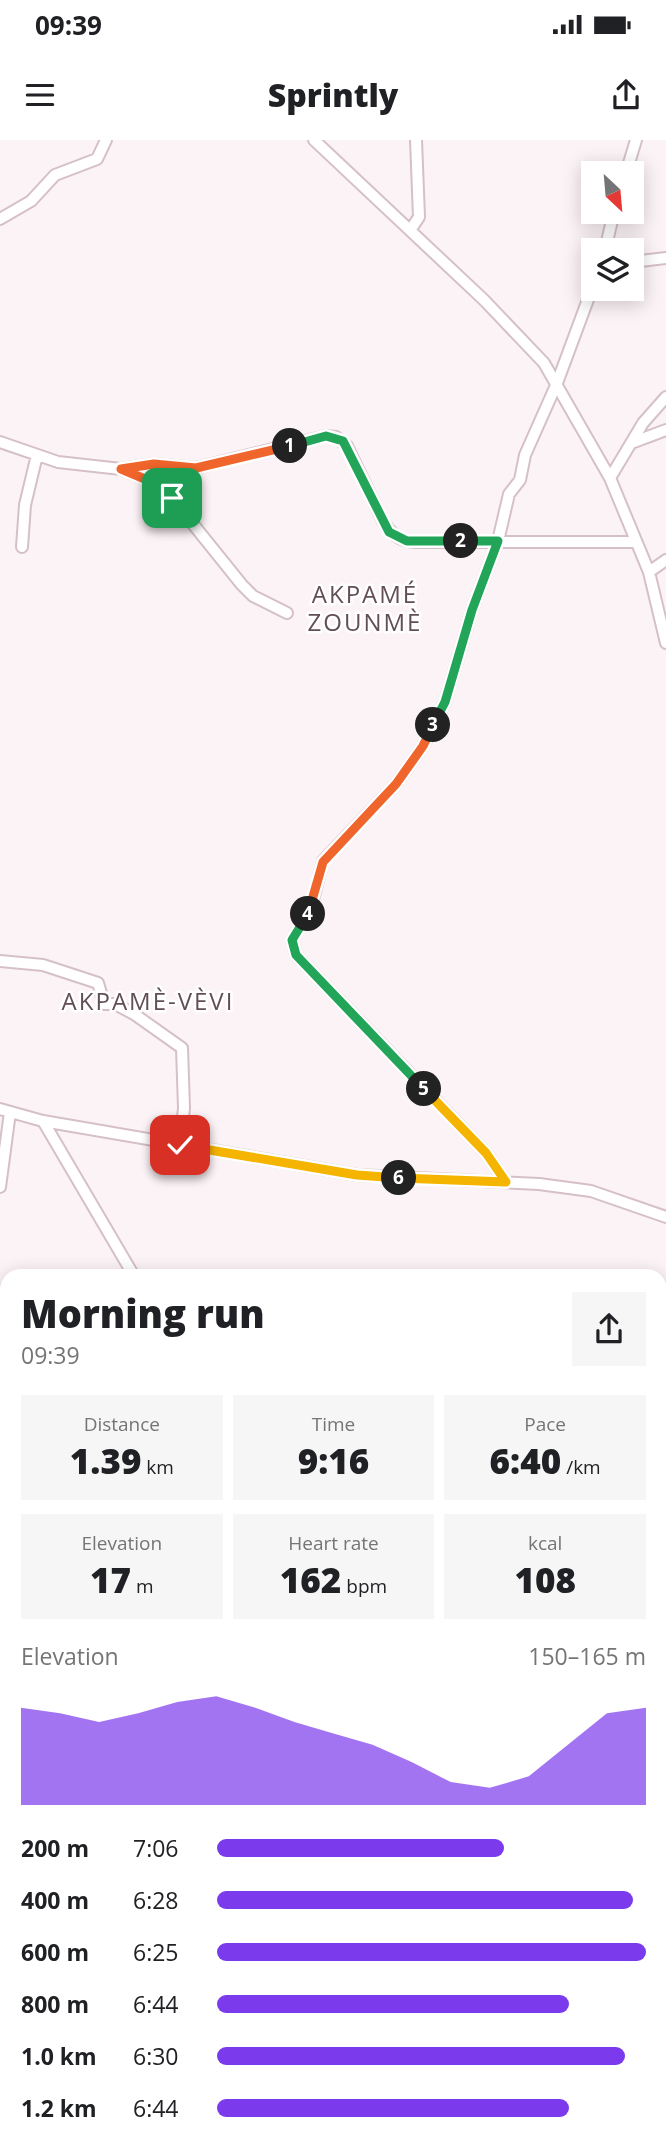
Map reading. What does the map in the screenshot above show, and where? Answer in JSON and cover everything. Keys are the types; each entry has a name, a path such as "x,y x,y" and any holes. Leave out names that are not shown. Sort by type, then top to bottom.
{"street":[{"path":"0,219 31,201 55,175 97,159 106,140"},
{"path":"314,140 411,229 511,327 557,383 610,478 649,572 666,643"},
{"path":"411,229 419,217 416,140"},
{"path":"630,161 636,140"},
{"path":"644,261 666,258"},
{"path":"506,1182 486,1153 391,1057 292,947 296,932 310,911 323,862 396,784 423,746 445,702 472,610 498,541 509,494 520,480 525,455 557,383 587,301"},
{"path":"610,478 643,423 666,397"},
{"path":"634,442 666,430"},
{"path":"121,469 154,464 196,468 326,436 336,437 347,446 389,532 398,538 415,542 635,542"},
{"path":"0,442 58,461 121,469 152,482 172,498 253,596 287,613"},
{"path":"22,547 25,505 37,454"},
{"path":"649,572 666,560"},
{"path":"0,961 43,965 98,983 104,1004 115,1004 134,1014 182,1048 184,1108 180,1145"},
{"path":"0,1187 5,1111 43,1121 357,1175 506,1182 592,1191 666,1217"},
{"path":"43,1121 130,1269"}],"district":[{"name":"AKPAMÉ ZOUNMÈ","path":"365,609"},
{"name":"AKPAMÈ-VÈVI","path":"148,1002"}],"route":[{"path":"172,498 152,482 121,469 154,464 196,468 326,436 336,437 347,446 389,532 398,538 415,542 498,541 472,610 445,702 423,746 396,784 323,862 310,911 296,932 292,947 296,955 326,983 391,1057 486,1153 506,1182 357,1175 180,1145"}]}
